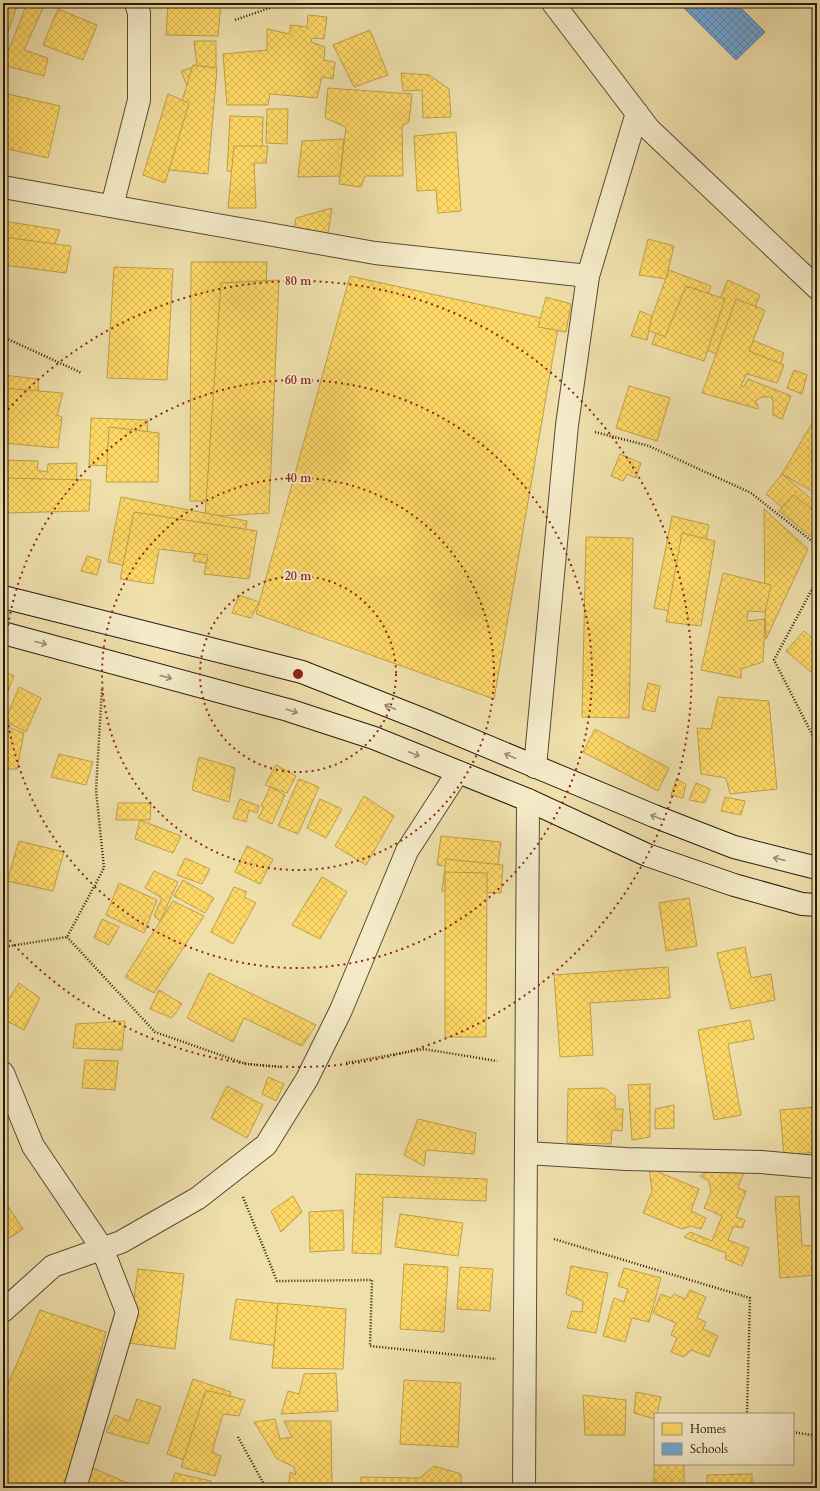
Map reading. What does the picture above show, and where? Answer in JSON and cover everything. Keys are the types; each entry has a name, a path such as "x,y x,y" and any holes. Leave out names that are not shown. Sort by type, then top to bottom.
{"street":[{"path":"112,206 140,100 139,13 136,3"},
{"path":"553,3 649,129 817,288"},
{"path":"535,767 567,425 588,276 637,113"},
{"path":"3,186 375,253 588,276"},
{"path":"3,597 302,672 424,720 654,816 734,847 817,868"},
{"path":"3,633 288,710 374,738 528,800 647,855 734,886 802,904 817,905"},
{"path":"3,1311 53,1266 121,1242 198,1198 266,1145 312,1069 340,1010 407,851 458,772"},
{"path":"524,1488 528,800"},
{"path":"3,1073 33,1146 102,1248 127,1312 75,1488"},
{"path":"526,1153 761,1162 817,1167"}],"path":[{"path":"235,20 284,3"},
{"path":"3,337 82,373"},
{"path":"567,425 650,446 751,493 817,545"},
{"path":"817,580 774,660 817,744"},
{"path":"67,937 104,868 96,790 103,660"},
{"path":"3,947 67,937"},
{"path":"67,937 155,1032 246,1064 312,1069 424,1049 526,1065"},
{"path":"233,1171 277,1281 372,1280 370,1346 524,1361"},
{"path":"525,1230 750,1298 747,1413"},
{"path":"794,1432 817,1436"},
{"path":"238,1437 266,1488"}],"building: Homes":[{"path":"3,3 18,3 3,46"},
{"path":"27,3 35,3 43,8 24,50 48,58 44,76 3,65"},
{"path":"168,3 221,3 218,36 166,35"},
{"path":"58,9 97,25 83,60 43,45"},
{"path":"308,15 327,17 324,39 312,38 311,42 325,47 324,60 335,62 333,79 322,77 317,98 270,94 268,105 227,105 223,54 267,50 267,29 290,34 290,25 307,27"},
{"path":"370,30 388,75 354,87 333,45"},
{"path":"194,41 216,41 216,80 187,86 181,71 197,66"},
{"path":"193,65 217,68 208,174 161,169"},
{"path":"401,73 429,75 449,89 451,117 423,118 422,90 403,91"},
{"path":"328,88 412,94 409,122 402,126 403,176 365,176 361,187 339,184 346,127 325,118"},
{"path":"8,94 60,106 48,158 3,148 3,119"},
{"path":"168,94 189,103 165,183 143,175"},
{"path":"267,109 288,109 287,144 266,143"},
{"path":"230,116 263,117 262,152 255,152 254,172 227,171"},
{"path":"456,132 461,211 438,213 436,190 417,191 414,136"},
{"path":"344,139 340,176 298,177 302,141"},
{"path":"234,146 268,146 266,163 254,163 256,208 228,208"},
{"path":"332,208 328,234 294,230 296,218"},
{"path":"3,221 60,230 50,258 3,252"},
{"path":"3,237 71,246 66,273 3,265"},
{"path":"648,239 674,246 666,279 639,275"},
{"path":"191,262 267,262 258,502 190,501"},
{"path":"114,267 173,269 167,380 107,378"},
{"path":"669,270 711,286 689,346 647,330"},
{"path":"350,276 559,322 494,699 256,614"},
{"path":"279,280 269,513 205,517 221,283"},
{"path":"728,280 760,295 742,336 784,353 776,378 699,347"},
{"path":"686,286 725,299 704,361 652,344 656,333 665,337"},
{"path":"546,297 571,304 566,332 538,327"},
{"path":"736,299 765,310 749,351 784,365 777,383 747,374 741,385 744,387 748,379 791,396 782,419 773,415 773,401 772,398 769,397 762,397 755,401 758,409 702,393"},
{"path":"640,311 652,316 647,340 631,336"},
{"path":"794,370 807,375 802,394 787,388"},
{"path":"3,375 38,379 39,402 51,418 47,438 3,434"},
{"path":"629,386 670,398 657,441 616,428"},
{"path":"3,388 63,393 57,415 62,417 58,448 3,443"},
{"path":"817,415 817,494 782,474"},
{"path":"91,418 148,420 146,467 89,465"},
{"path":"109,427 159,433 158,482 106,482"},
{"path":"620,454 641,463 636,478 627,474 623,481 611,476"},
{"path":"3,460 38,461 37,470 47,472 48,464 77,463 76,503 3,499"},
{"path":"782,474 817,504 816,536 766,494"},
{"path":"3,478 91,480 89,511 3,513"},
{"path":"794,495 817,514 817,541 779,511"},
{"path":"121,497 247,521 238,569 193,561 199,539 150,533 141,569 108,562"},
{"path":"764,509 808,549 766,639 765,612"},
{"path":"134,512 257,531 249,579 204,574 208,555 159,549 153,584 120,579"},
{"path":"672,516 709,525 691,615 654,608"},
{"path":"682,533 715,541 701,626 666,622"},
{"path":"586,537 633,538 629,718 582,717"},
{"path":"87,556 101,560 97,575 81,571"},
{"path":"723,573 771,585 765,612 748,611 747,621 765,619 763,662 741,669 741,678 701,670"},
{"path":"239,595 259,602 251,618 232,613"},
{"path":"804,631 817,642 817,677 786,651"},
{"path":"3,671 14,676 3,703"},
{"path":"648,683 660,686 655,712 642,709"},
{"path":"19,687 41,698 26,732 5,721"},
{"path":"718,697 769,701 777,789 730,794 726,778 701,774 697,728 711,729"},
{"path":"3,725 24,733 17,769 3,769"},
{"path":"595,729 669,768 658,791 583,752"},
{"path":"59,754 93,762 86,785 51,777"},
{"path":"199,757 235,768 229,802 192,790"},
{"path":"276,765 296,776 287,793 265,785"},
{"path":"299,779 319,787 298,834 278,826"},
{"path":"676,779 686,784 683,798 671,795"},
{"path":"696,783 710,789 705,803 689,800"},
{"path":"270,787 285,795 272,824 258,818 264,807 261,806"},
{"path":"364,796 394,816 366,865 335,846"},
{"path":"725,797 745,801 741,815 721,811"},
{"path":"240,799 259,806 257,813 249,810 246,822 233,818"},
{"path":"320,799 342,809 326,838 307,828"},
{"path":"118,803 151,803 150,820 116,820"},
{"path":"140,820 181,836 173,853 135,839"},
{"path":"441,836 501,842 497,871 437,865"},
{"path":"19,841 64,852 53,891 7,881"},
{"path":"247,846 273,859 260,884 235,872"},
{"path":"185,858 210,869 202,884 177,875"},
{"path":"446,859 503,865 501,893 442,891"},
{"path":"154,871 178,882 160,921 154,916 162,898 145,888"},
{"path":"445,872 487,873 486,1037 445,1037"},
{"path":"322,877 347,892 320,939 292,925"},
{"path":"183,880 214,898 205,913 174,896"},
{"path":"119,883 157,900 144,933 106,915"},
{"path":"234,887 247,892 244,897 256,903 233,944 211,932"},
{"path":"689,898 697,946 666,951 659,903"},
{"path":"173,901 204,916 154,993 125,977"},
{"path":"102,919 119,927 109,945 94,938"},
{"path":"745,947 751,978 771,974 775,1000 731,1009 717,953"},
{"path":"668,967 670,998 590,1003 593,1055 560,1057 554,975"},
{"path":"209,973 316,1025 302,1046 244,1018 233,1042 187,1018"},
{"path":"19,983 40,998 24,1030 3,1019 3,1008"},
{"path":"159,990 182,1004 172,1018 150,1009"},
{"path":"750,1020 754,1039 728,1044 741,1115 714,1120 698,1030"},
{"path":"125,1021 122,1050 73,1048 76,1024"},
{"path":"85,1060 118,1061 115,1090 82,1088"},
{"path":"268,1077 284,1084 276,1101 262,1094"},
{"path":"650,1084 650,1137 632,1140 628,1085"},
{"path":"227,1086 263,1105 247,1138 211,1118"},
{"path":"605,1088 615,1096 615,1109 623,1109 622,1131 612,1130 611,1144 567,1143 568,1089"},
{"path":"674,1105 674,1128 655,1129 655,1109"},
{"path":"817,1107 817,1152 784,1155 780,1110"},
{"path":"418,1119 476,1133 474,1154 426,1150 424,1166 404,1155"},
{"path":"721,1163 744,1172 738,1188 746,1191 736,1217 745,1220 742,1228 734,1226 728,1240 749,1248 742,1266 725,1259 726,1253 684,1237 690,1232 712,1241 722,1216 704,1208 711,1192 709,1181 700,1176"},
{"path":"649,1168 699,1189 691,1211 706,1218 701,1229 691,1226 682,1229 643,1213 652,1191"},
{"path":"356,1174 487,1179 486,1201 383,1197 381,1254 352,1253"},
{"path":"293,1196 302,1212 281,1232 271,1211"},
{"path":"799,1196 802,1246 817,1245 817,1275 780,1278 775,1197"},
{"path":"3,1199 23,1229 3,1242"},
{"path":"343,1210 344,1250 310,1252 309,1212"},
{"path":"400,1214 463,1223 458,1256 395,1247"},
{"path":"404,1264 448,1267 444,1332 400,1329"},
{"path":"571,1266 608,1273 596,1333 567,1328 572,1311 582,1312 583,1301 566,1294"},
{"path":"460,1267 493,1269 490,1311 457,1309"},
{"path":"624,1268 661,1278 649,1322 632,1318 625,1342 603,1336 614,1298 624,1302 628,1289 618,1286"},
{"path":"138,1269 184,1274 175,1349 128,1343"},
{"path":"690,1290 706,1297 697,1318 706,1322 703,1329 718,1336 709,1357 691,1350 684,1357 671,1352 677,1338 671,1335 676,1323 653,1313 661,1294 671,1298 674,1294 685,1299"},
{"path":"236,1299 284,1304 277,1346 230,1339"},
{"path":"278,1303 346,1309 343,1369 272,1368"},
{"path":"40,1310 106,1332 65,1488 3,1488 3,1396"},
{"path":"336,1373 338,1411 281,1414 288,1391 299,1394 304,1374"},
{"path":"193,1379 231,1392 227,1407 212,1403 203,1438 214,1443 207,1468 167,1454"},
{"path":"404,1380 461,1383 458,1447 400,1444"},
{"path":"206,1390 245,1400 239,1416 223,1414 212,1452 221,1456 215,1476 181,1467"},
{"path":"636,1392 661,1397 657,1413 654,1413 654,1419 634,1413"},
{"path":"583,1395 626,1400 625,1435 585,1435"},
{"path":"137,1399 161,1407 148,1444 106,1432 115,1415 129,1421"},
{"path":"275,1419 280,1439 292,1437 284,1421 331,1421 332,1488 294,1488 289,1486 290,1472 296,1475 294,1467 277,1459 254,1422"},
{"path":"654,1465 684,1465 684,1488 654,1488"},
{"path":"434,1466 461,1474 461,1488 361,1488 361,1477 420,1478"},
{"path":"93,1468 132,1485 131,1488 85,1488"},
{"path":"175,1473 211,1481 209,1488 170,1488"},
{"path":"752,1474 752,1488 707,1488 707,1475"}],"building: Schools":[{"path":"679,3 736,3 765,32 736,60"}]}
